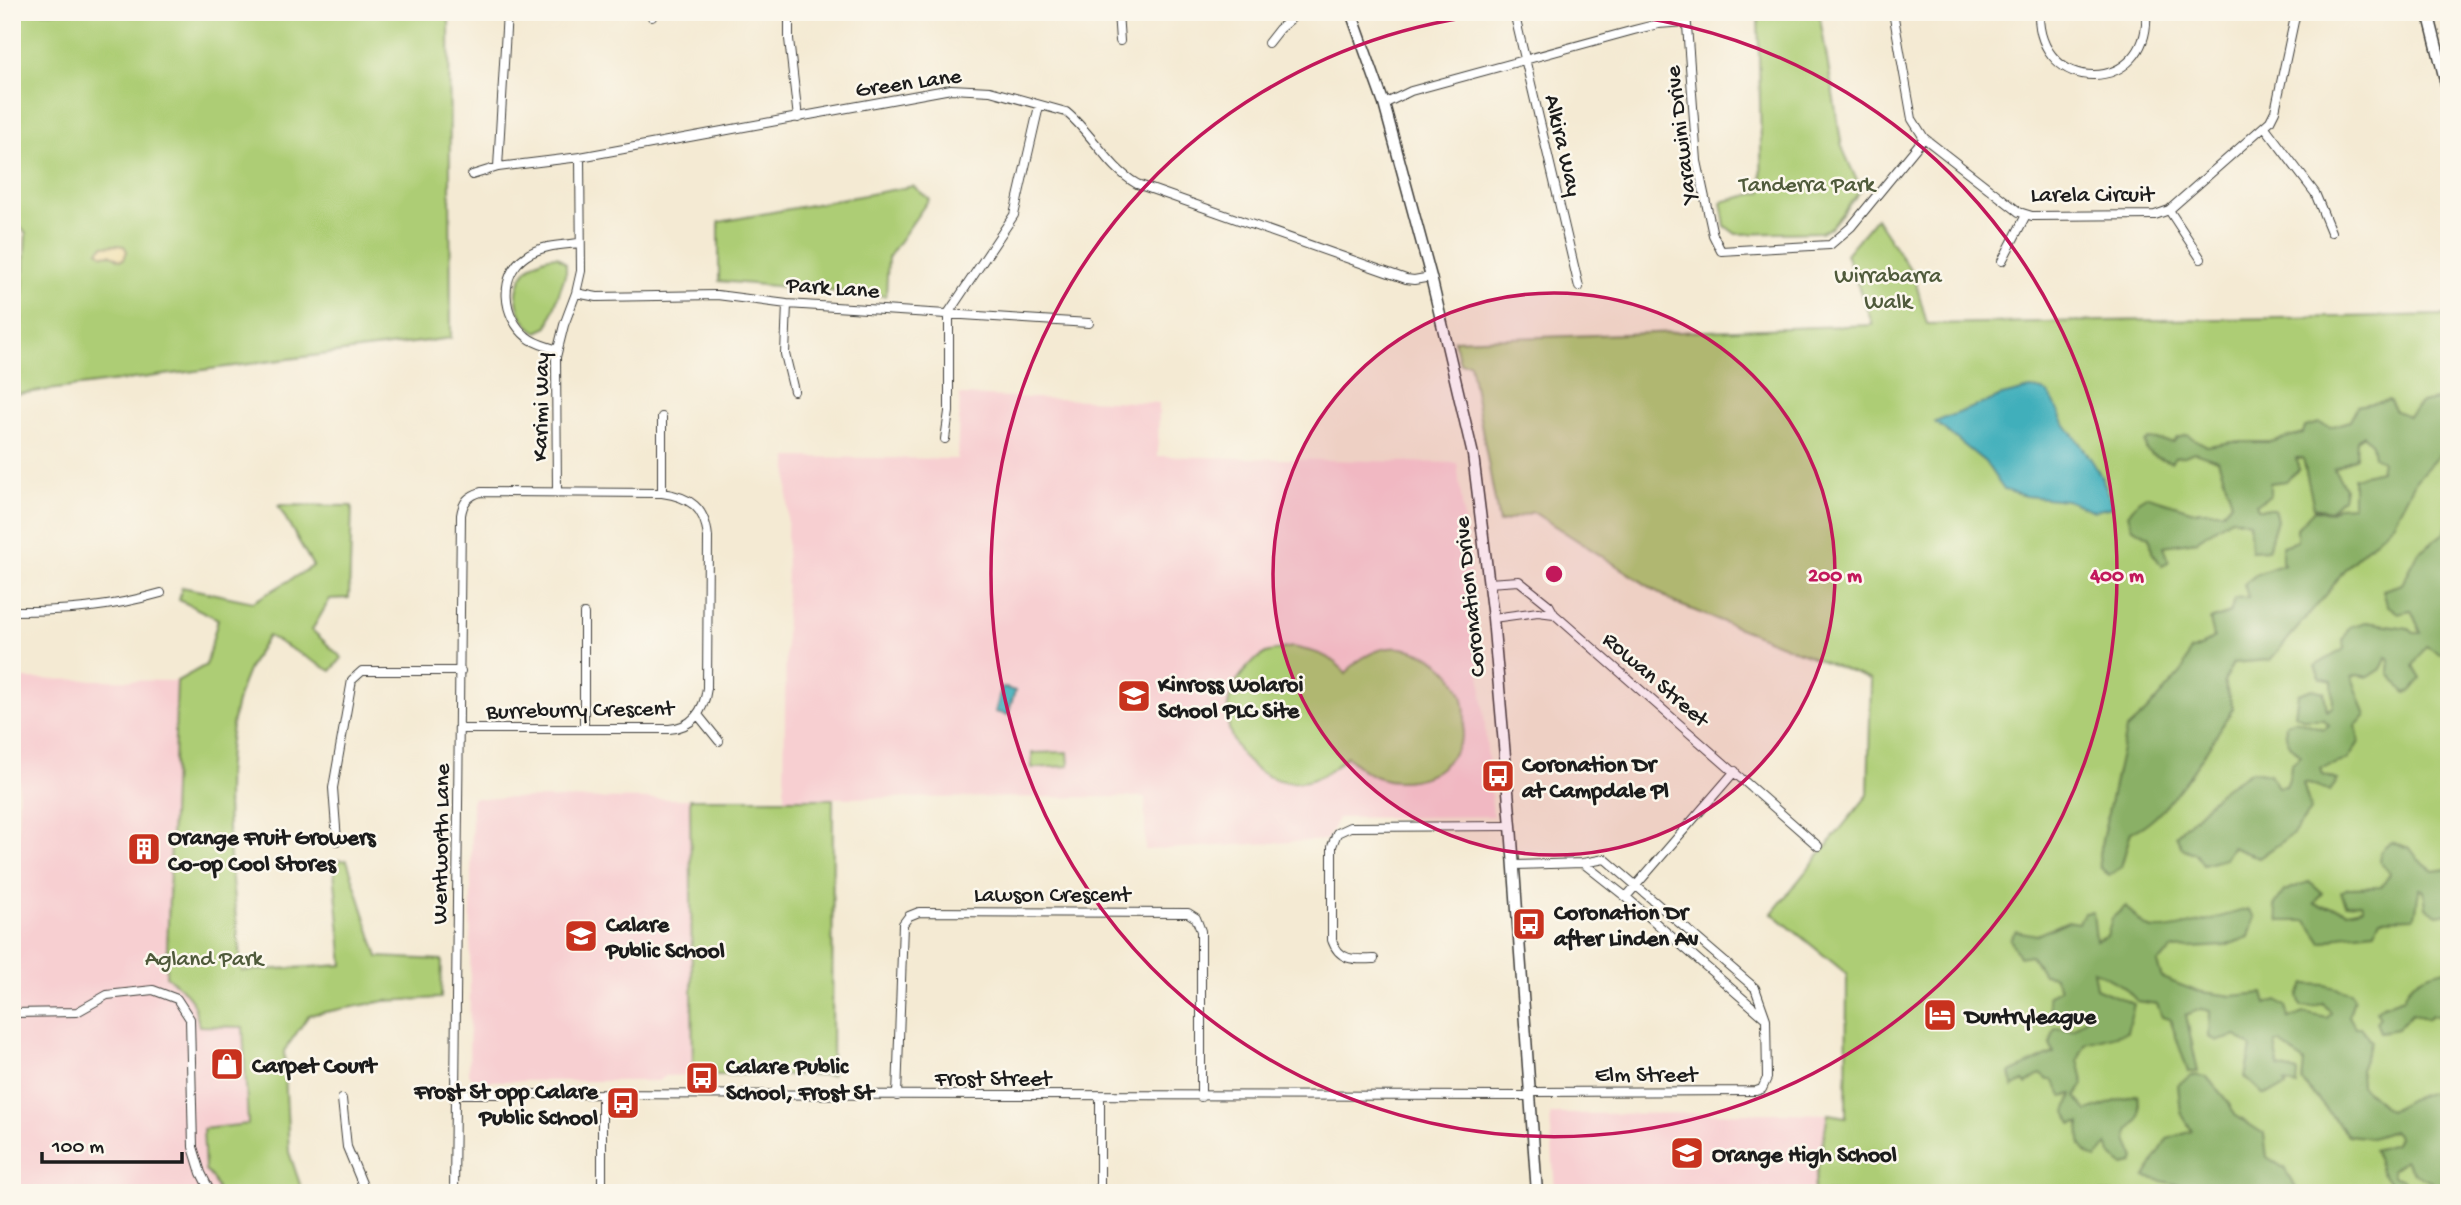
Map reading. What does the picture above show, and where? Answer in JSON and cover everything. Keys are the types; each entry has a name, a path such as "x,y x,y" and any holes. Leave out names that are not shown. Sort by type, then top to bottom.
{"main road":[{"name":"Coronation Drive","path":"1351,12 1384,104 1431,277 1473,455 1493,618 1537,1193"},
{"path":"2428,12 2449,96"}],"street":[{"path":"498,167 507,12"},
{"path":"789,12 789,39 798,118"},
{"path":"1118,12 1120,41"},
{"path":"1268,43 1279,29 1299,12"},
{"name":"Alkira Way","path":"1514,12 1579,287"},
{"name":"Yarawini Drive","path":"1686,12 1700,178 1713,235 1721,251 1830,245 1851,227 1924,138"},
{"name":"Larela Circuit","path":"1893,12 1912,119 1924,138 2026,215 2155,215 2169,210 2265,127 2274,111 2295,12"},
{"path":"2039,12 2041,37 2052,57 2070,71 2096,76 2119,69 2136,53 2146,31 2146,12"},
{"path":"1384,104 1411,91 1525,60 1658,24 1686,22"},
{"name":"Green Lane","path":"472,174 498,167 580,157 951,89 990,91 1066,112 1125,176 1136,184 1406,279 1431,277"},
{"path":"945,439 949,412 950,312 1014,215 1039,106"},
{"path":"2265,127 2315,193 2331,232"},
{"name":"Karimi Way","path":"557,493 557,349 581,271 580,157"},
{"path":"2169,210 2201,259"},
{"path":"2002,261 2026,215"},
{"path":"557,349 532,341 517,327 508,309 508,283 518,265 528,255 542,248 580,243"},
{"name":"Park Lane","path":"576,293 597,297 718,295 787,304 950,312 1088,323"},
{"path":"787,304 785,354 794,391"},
{"path":"662,417 662,493"},
{"name":"Burreburry Crescent","path":"460,729 676,728 688,724 698,715 704,704 707,688 707,528 691,502 677,495 662,493 481,492 468,498"},
{"name":"Wentworth Lane","path":"454,1193 461,515 463,503 468,498"},
{"name":"Rowan Street","path":"1488,583 1518,581 1549,605 1554,614 1818,846"},
{"path":"12,611 70,611 129,602 161,593"},
{"path":"1493,618 1538,612 1554,614"},
{"path":"584,614 584,729"},
{"path":"337,841 333,788 352,680 362,671 461,671"},
{"name":"Burreburry Crescent","path":"698,715 719,741"},
{"path":"1626,897 1735,771"},
{"path":"1374,959 1351,960 1344,957 1338,953 1332,940 1332,846 1337,833 1350,827 1511,826"},
{"path":"1514,865 1583,863 1605,859 1755,988 1766,1019"},
{"path":"1583,863 1766,1019"},
{"name":"Lawson Crescent","path":"897,1096 903,924 909,916 919,912 1188,913 1196,918 1201,931 1201,1097"},
{"path":"12,1013 77,1012 107,995 153,990 177,999 190,1019 193,1147 211,1193"},
{"name":"Elm Street","path":"1531,1094 1751,1093 1762,1088 1767,1078 1766,1019"},
{"name":"Frost Street","path":"455,1094 1201,1097 1531,1094"},
{"path":"602,1095 602,1193"},
{"path":"1100,1096 1100,1193"},
{"path":"342,1099 348,1147 366,1193"}],"shaded area":[{"name":"Kinross Wolaroi School PLC Site","path":"960,395 1159,403 1158,456 1457,463 1473,594 1493,816 1338,818 1327,840 1145,850 1145,797 784,798 788,457 957,459"},
{"path":"20,679 177,681 166,976 186,990 195,1003 243,1026 248,1124 205,1170 219,1192 224,1193 12,1193 12,1031 16,987"},
{"name":"Calare Public School","path":"472,798 690,799 693,1075 666,1076 659,1081 476,1081 469,1074"},
{"name":"Orange High School","path":"1550,1114 1828,1114 1813,1193 1555,1193"}],"green space":[{"path":"12,12 449,12 451,338 17,394 26,233 12,219"},
{"name":"Tanderra Park","path":"1758,12 1819,12 1842,147 1861,190 1831,227 1821,232 1736,234 1725,226 1721,202 1762,192"},
{"path":"913,186 929,199 888,258 886,296 719,281 719,222"},
{"name":"Wirrabarra Walk","path":"1876,218 1914,276 1927,324 2449,315 2449,1193 1813,1193 1828,1114 1846,1117 1847,974 1772,913 1868,795 1871,680 1675,603 1533,512 1499,523 1470,363 1460,363 1454,340 1873,325 1846,254"},
{"path":"557,256 566,264 566,272 548,327 537,332 519,311 518,286 531,266 543,259"},
{"path":"2449,397 2449,444 2416,480 2394,522 2344,570 2327,594 2270,660 2233,663 2224,681 2233,708 2174,796 2145,825 2131,832 2121,867 2109,876 2100,867 2099,854 2126,730 2147,711 2183,670 2190,651 2214,637 2210,620 2230,613 2235,598 2248,597 2244,584 2257,574 2284,564 2282,546 2297,541 2297,528 2314,510 2331,512 2338,507 2353,506 2353,478 2380,471 2382,461 2374,456 2372,444 2363,435 2357,440 2356,457 2334,469 2345,488 2343,498 2330,511 2314,508 2303,458 2296,458 2299,470 2286,481 2270,483 2270,496 2256,504 2258,509 2274,509 2277,519 2268,550 2251,551 2249,522 2231,518 2196,541 2164,546 2169,561 2162,566 2152,552 2150,537 2133,528 2128,515 2138,501 2146,496 2194,511 2223,511 2232,502 2218,460 2194,452 2175,457 2171,462 2152,455 2146,450 2145,442 2149,439 2173,442 2187,435 2207,446 2232,442 2270,442 2303,433 2305,427 2319,423 2330,427 2350,421 2357,406 2389,400 2396,411 2409,416 2422,403"},
{"name":"Agland Park","path":"278,505 352,506 349,598 330,599 312,630 342,658 331,671 268,636 249,668 236,706 227,780 230,860 242,971 343,965 333,861 347,860 378,957 442,960 441,998 385,1001 309,1015 284,1051 289,1152 303,1193 219,1193 205,1170 203,1129 248,1124 243,1027 199,1026 189,997 166,976 177,681 206,665 218,619 179,600 182,587 253,602 313,566"},
{"path":"2449,520 2449,651 2440,654 2426,646 2413,666 2421,679 2411,691 2405,693 2389,673 2390,659 2387,657 2381,669 2369,677 2352,677 2366,716 2356,725 2359,742 2348,760 2321,768 2323,775 2338,780 2330,791 2303,783 2311,810 2293,834 2259,858 2232,847 2225,859 2203,865 2196,854 2182,848 2176,835 2222,790 2252,771 2270,774 2278,787 2286,786 2291,764 2301,756 2288,742 2286,723 2295,720 2324,729 2329,725 2323,719 2304,719 2295,714 2298,694 2313,689 2324,692 2327,711 2333,706 2332,681 2320,678 2315,666 2344,649 2343,641 2349,627 2366,622 2408,628 2414,633 2421,633 2411,610 2398,613 2387,605 2383,590 2402,584 2419,552 2444,533"},
{"path":"1292,647 1329,658 1346,674 1363,658 1386,649 1401,648 1430,657 1450,674 1462,696 1465,719 1460,743 1447,762 1426,776 1398,781 1376,777 1347,756 1329,772 1313,780 1287,782 1269,777 1253,767 1232,738 1228,720 1229,701 1236,683 1252,662 1266,653"},
{"path":"1068,752 1069,766 1032,768 1032,753"},
{"path":"690,799 833,799 832,1075 693,1075"},
{"path":"2391,842 2410,848 2419,860 2433,871 2449,869 2449,913 2437,915 2426,907 2424,891 2420,889 2414,918 2380,919 2375,931 2346,934 2322,943 2307,921 2279,921 2274,906 2284,891 2309,882 2322,893 2315,904 2347,911 2363,908 2361,903 2346,904 2341,892 2348,888 2381,887 2390,874 2380,861 2381,851"},
{"path":"2126,906 2143,924 2158,929 2198,923 2248,909 2255,917 2249,937 2225,946 2173,949 2157,963 2162,978 2196,991 2232,996 2263,993 2266,1004 2277,1000 2286,1006 2289,1019 2303,1013 2327,1018 2331,1013 2323,1003 2313,1007 2301,1006 2298,996 2305,984 2325,985 2351,992 2354,999 2349,1016 2355,1027 2360,1027 2371,1041 2360,1070 2361,1086 2389,1111 2412,1098 2449,1087 2449,1193 2442,1193 2434,1183 2415,1174 2405,1160 2392,1170 2393,1177 2403,1179 2409,1191 2415,1193 2397,1193 2381,1171 2374,1150 2395,1144 2398,1137 2393,1131 2372,1138 2348,1135 2302,1081 2304,1062 2280,1043 2275,1043 2279,1067 2298,1072 2297,1086 2285,1083 2286,1087 2264,1095 2245,1077 2251,1047 2237,1036 2218,1041 2209,1037 2210,1011 2201,1009 2186,1015 2198,1072 2188,1072 2170,1019 2162,1017 2157,1004 2137,1001 2123,986 2093,970 2096,988 2134,1004 2127,1032 2086,1043 2078,1060 2084,1084 2076,1097 2087,1111 2137,1094 2140,1114 2127,1137 2135,1159 2133,1163 2123,1165 2113,1157 2107,1145 2096,1159 2086,1152 2080,1140 2080,1123 2072,1124 2066,1112 2072,1094 2062,1096 2053,1080 2048,1080 2041,1074 2026,1084 2023,1081 2013,1087 2010,1073 2054,1053 2050,1045 2055,1028 2073,1030 2091,1013 2087,1009 2052,1022 2048,996 2060,989 2054,976 2043,974 2031,955 2019,957 2010,939 2016,931 2037,935 2068,921 2078,923 2084,913 2093,912 2096,940 2107,936 2112,918"},
{"path":"2449,969 2449,1015 2432,1015 2426,1019 2412,1013 2397,1029 2380,1032 2376,1022 2380,1017 2376,1011 2383,1005 2404,998 2416,981"},
{"path":"2191,1075 2207,1077 2229,1103 2235,1115 2264,1134 2267,1157 2284,1168 2299,1193 2186,1193 2183,1186 2145,1177 2167,1139 2192,1131 2181,1113 2178,1085"},
{"path":"1593,1189 1733,1190 1733,1193 1593,1193"}],"sand":[{"path":"103,246 124,246 127,251 124,259 120,260 110,254 103,255 98,251"}],"water":[{"path":"2030,389 2044,391 2052,398 2063,421 2099,472 2112,507 2094,511 2066,500 2025,496 2004,490 1985,462 1935,422 2002,396"},
{"path":"1002,687 1015,691 1008,715 995,712"}],"place":[{"name":"Kinross Wolaroi School PLC Site","path":"1134,696"},
{"name":"Coronation Dr at Campdale Pl","path":"1498,776"},
{"name":"Orange Fruit Growers Co-op Cool Stores","path":"144,849"},
{"name":"Coronation Dr after Linden Av","path":"1529,924"},
{"name":"Calare Public School","path":"581,936"},
{"name":"Duntryleague","path":"1940,1015"},
{"name":"Carpet Court","path":"227,1064"},
{"name":"Calare Public School, Frost St","path":"702,1078"},
{"name":"Frost St opp Calare Public School","path":"623,1103"},
{"name":"Orange High School","path":"1687,1153"}]}
